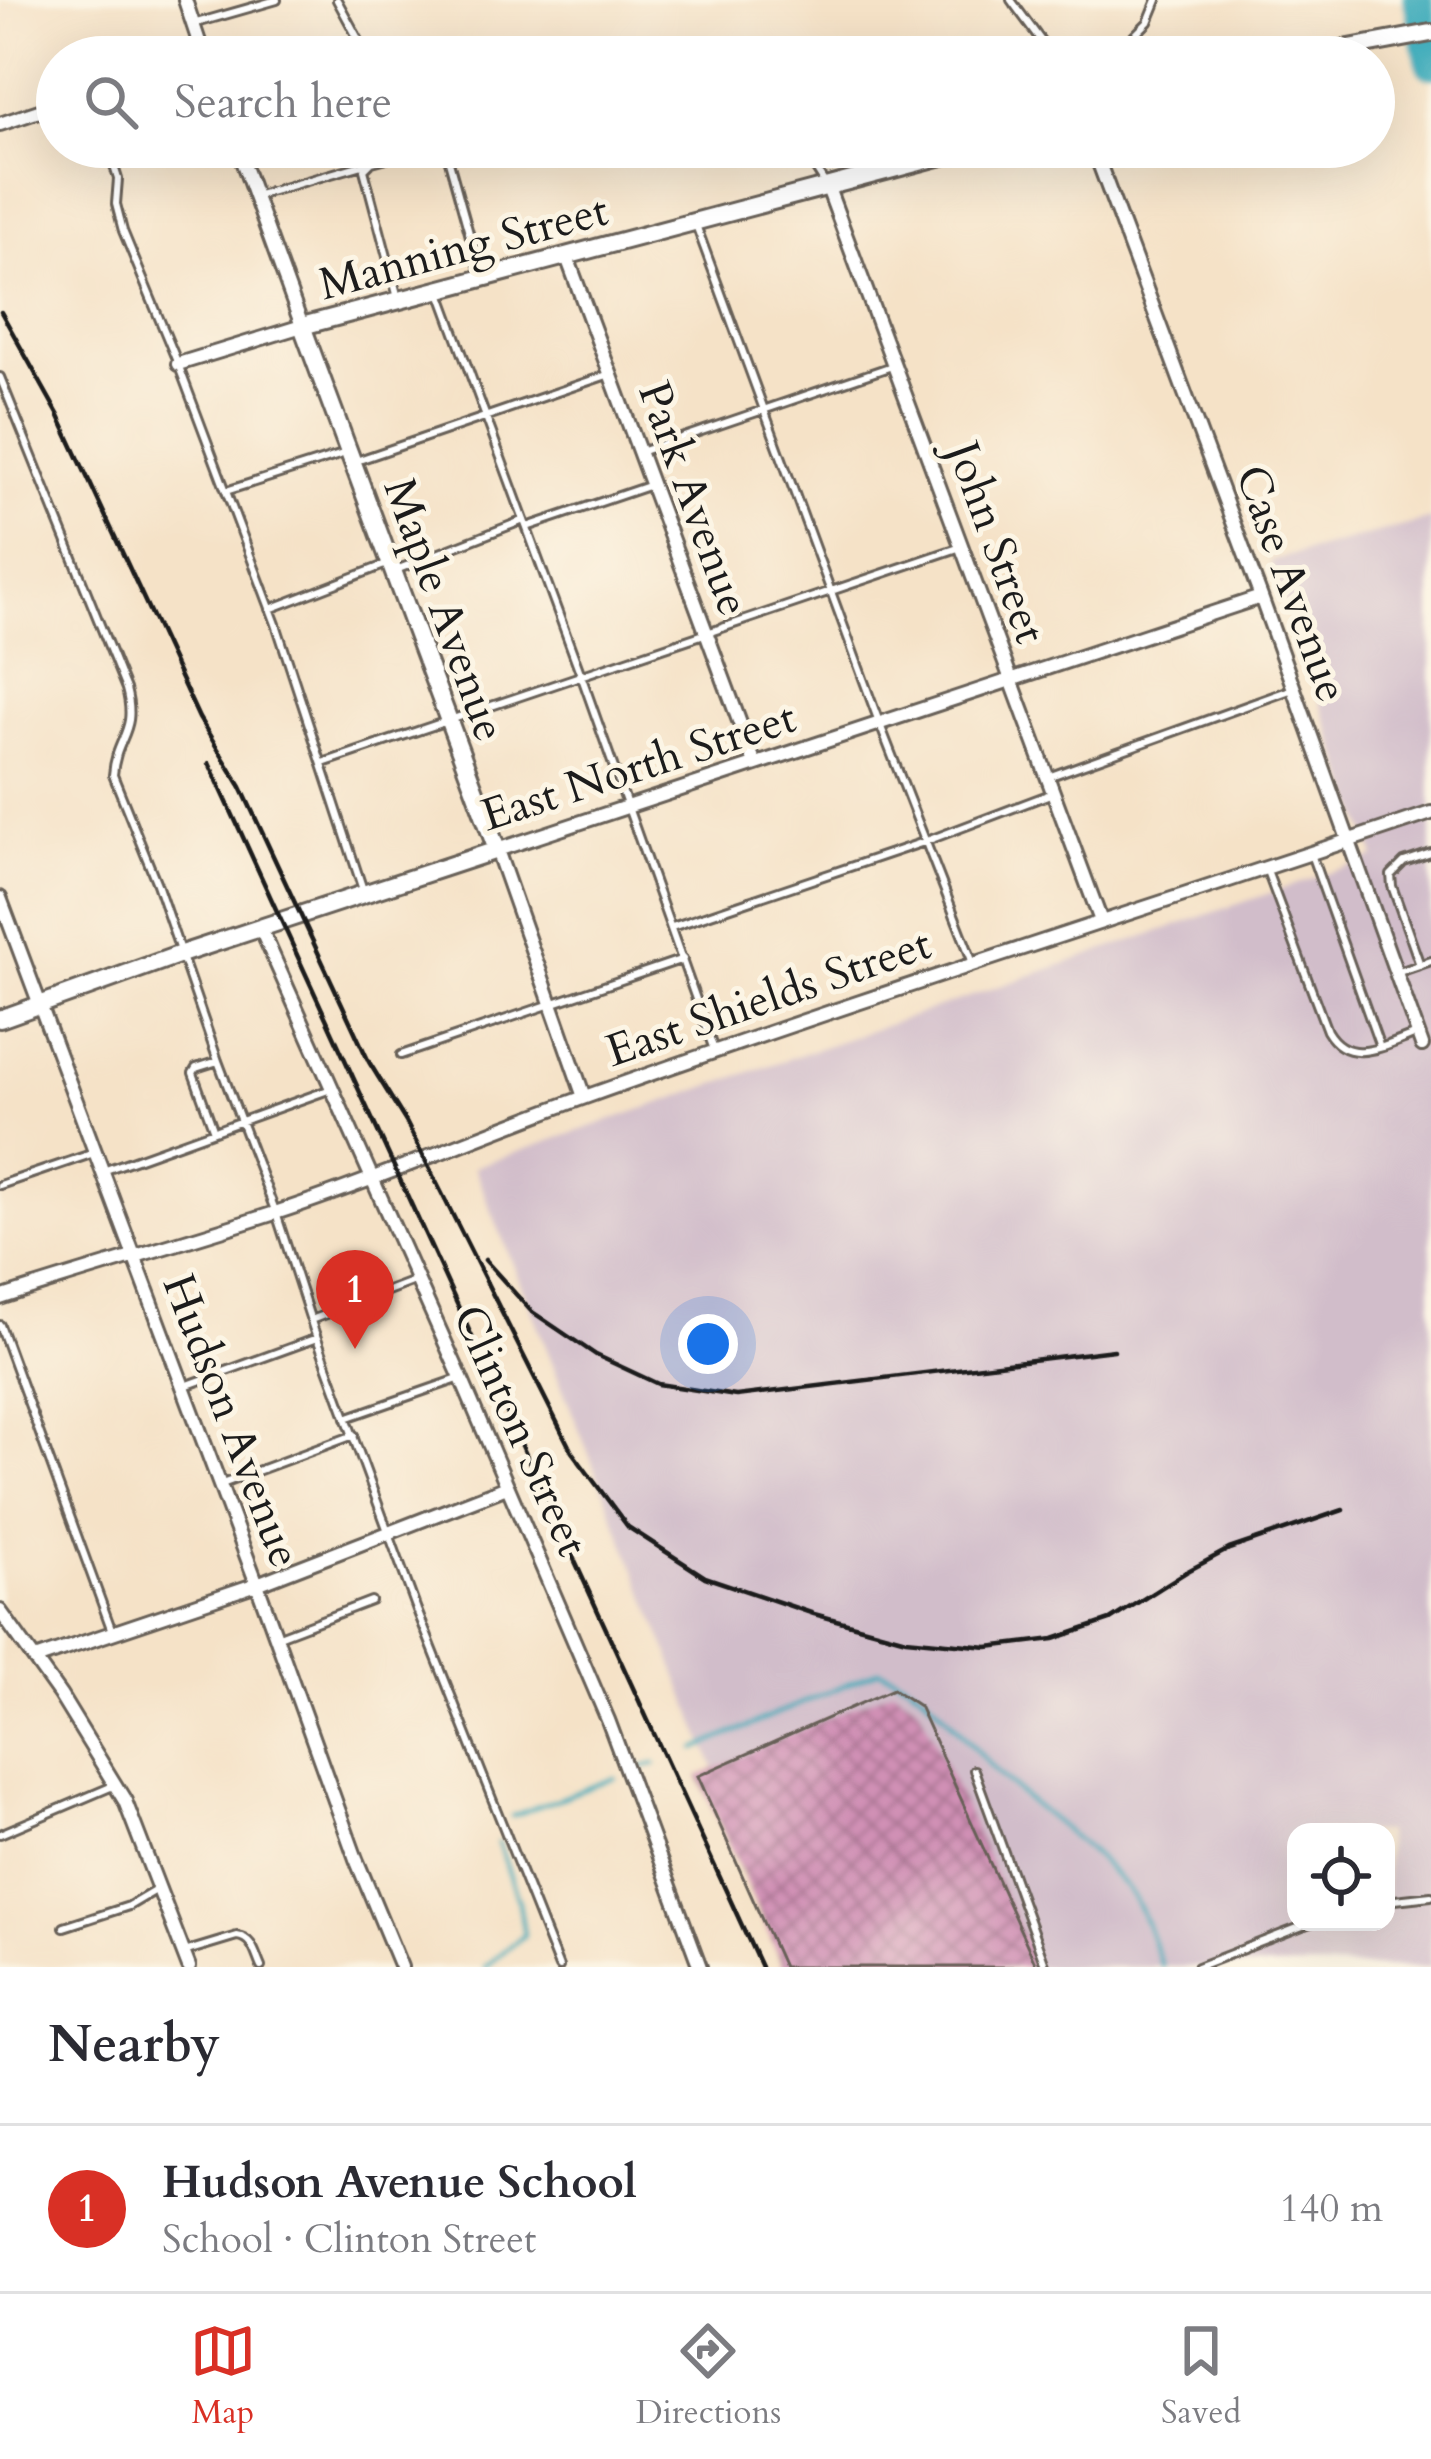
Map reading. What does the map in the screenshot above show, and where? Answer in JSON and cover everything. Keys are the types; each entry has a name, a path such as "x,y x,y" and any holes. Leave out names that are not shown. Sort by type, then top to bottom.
{"street":[{"path":"185,0 197,36"},
{"path":"1395,39 1431,33"},
{"path":"0,124 36,112"},
{"name":"Maple Avenue","path":"245,168 584,1097"},
{"name":"Manning Street","path":"178,364 302,326 900,168"},
{"name":"Case Avenue","path":"1101,168 1419,1039"},
{"name":"John Street","path":"828,188 1101,922"},
{"name":"Park Avenue","path":"567,257 755,764"},
{"name":"East North Street","path":"0,1018 1261,596"},
{"name":"East Shields Street","path":"0,1298 276,1213 584,1097 1431,813"},
{"name":"Hudson Avenue","path":"0,898 356,1859 401,1967"},
{"name":"Clinton Street","path":"261,928 608,1720 700,1967"},
{"path":"35,1659 256,1584 507,1487"},
{"path":"0,1611 60,1694 124,1802 189,1967"}],"lane":[{"path":"194,24 277,0"},
{"path":"337,0 357,36"},
{"path":"1011,0 1037,36"},
{"path":"1134,36 1148,22 1157,0"},
{"path":"114,168 123,230 270,609 364,894"},
{"path":"255,196 354,168"},
{"path":"366,168 399,301"},
{"path":"451,168 482,279"},
{"path":"815,168 828,188"},
{"path":"695,222 973,963"},
{"path":"440,291 716,1053"},
{"path":"640,452 894,365"},
{"path":"226,491 351,457 610,374"},
{"path":"0,377 133,713 115,756 113,775 157,884 434,1656 559,1967"},
{"path":"270,609 652,484"},
{"path":"322,764 962,547"},
{"path":"1047,778 1293,689"},
{"path":"672,927 1053,793"},
{"path":"1311,853 1380,1047"},
{"path":"1420,965 1391,875 1404,862 1431,853"},
{"path":"1266,868 1334,1044 1345,1051 1362,1052 1419,1039"},
{"path":"400,1055 682,959"},
{"path":"1395,973 1431,961"},
{"path":"214,1131 194,1072 218,1061"},
{"path":"101,1172 331,1089"},
{"path":"0,1185 94,1153"},
{"path":"311,1320 417,1280"},
{"path":"0,1325 113,1633"},
{"path":"181,1387 317,1338"},
{"path":"346,1418 461,1378"},
{"path":"218,1485 354,1435"},
{"path":"276,1637 371,1601"},
{"path":"974,1770 1046,1967"},
{"path":"0,1834 114,1786"},
{"path":"64,1928 129,1906 159,1888"},
{"path":"1395,1900 1431,1896"},
{"path":"1197,1967 1290,1931"},
{"path":"184,1952 244,1937 261,1967"}],"shaded area":[{"path":"1431,519 1431,1967 794,1967 474,1167 1375,857 1270,561"}],"building":[{"path":"893,1689 919,1706 1037,1967 783,1967 698,1776"}],"waterway":[{"path":"1418,0 1431,64"},
{"path":"696,1749 879,1670 899,1678 932,1701 1003,1778 1114,1874 1138,1906 1162,1966"},
{"path":"637,1769 655,1764"},
{"path":"512,1816 615,1778"},
{"path":"485,1967 524,1935 519,1902 498,1842"}],"railway":[{"path":"1,312 58,414 199,718 241,787 369,1062 406,1122 572,1452 628,1527 705,1577 814,1614 906,1639 988,1647 1054,1639 1110,1620 1229,1549 1343,1510"},
{"path":"209,763 761,1967"},
{"path":"485,1260 531,1311 596,1355 658,1384 736,1396 1114,1350"}],"place":[{"name":"Hudson Avenue School","path":"355,1349"}]}
